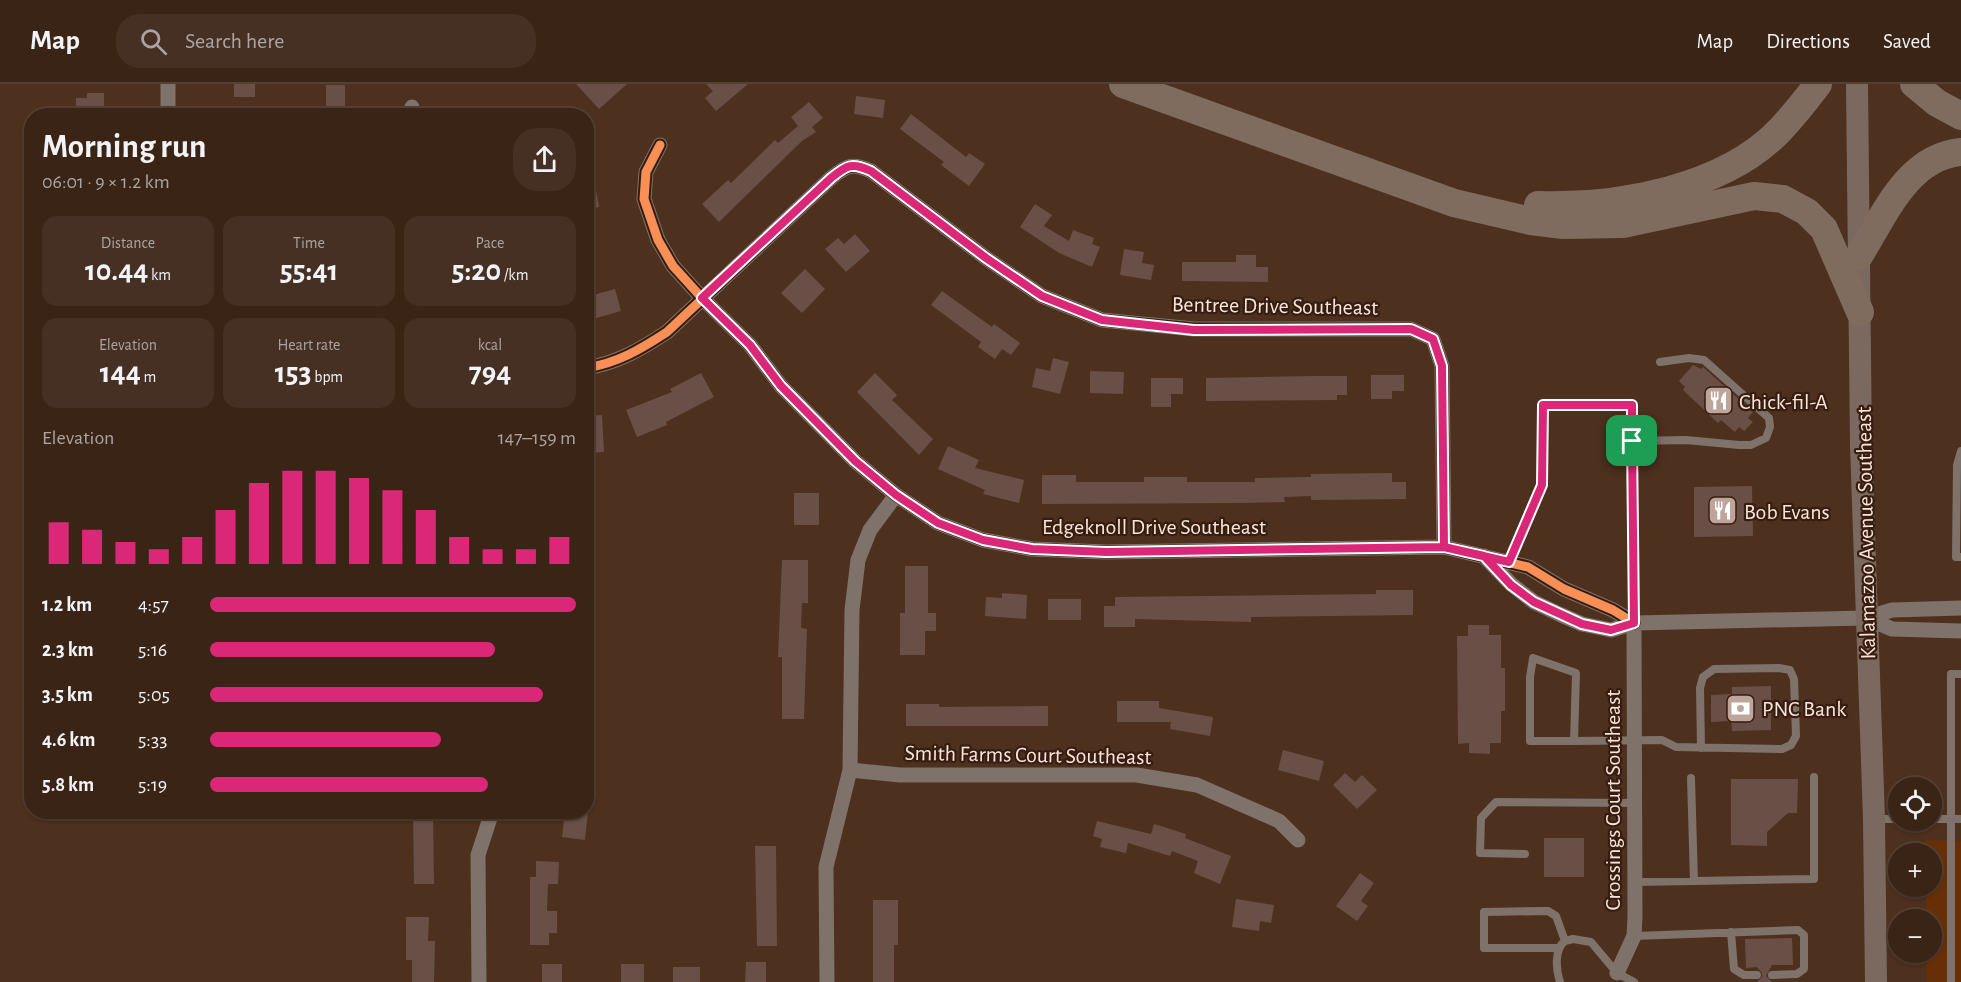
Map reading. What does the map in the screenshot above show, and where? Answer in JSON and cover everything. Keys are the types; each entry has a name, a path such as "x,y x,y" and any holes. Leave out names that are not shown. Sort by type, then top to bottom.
{"highway":[{"path":"1123,84 1341,160 1454,203 1496,214 1563,225 1623,224 1754,196 1784,199 1807,212 1824,229 1860,312"},
{"path":"1341,160 1487,199 1522,205 1581,205 1619,200 1666,191 1728,168 1779,132 1818,84"},
{"path":"1914,84 1936,103 1961,116"},
{"path":"1859,256 1905,183 1918,170 1942,156 1961,152"}],"main road":[{"name":"Kalamazoo Avenue Southeast","path":"1857,84 1866,618 1874,819 1876,982"}],"street":[{"path":"168,84 168,108"},
{"name":"Edgeknoll Drive Southeast","path":"660,144 646,172 644,199 658,240 674,266 702,298 750,345 781,386 855,461 896,495 938,523 983,540 1032,549 1106,552 1444,547 1528,567 1564,589 1613,609 1634,623"},
{"name":"Bentree Drive Southeast","path":"702,298 844,168 857,165 871,171 986,258 1042,296 1102,320 1194,330 1411,329 1433,339 1442,366 1444,547"},
{"path":"594,367 607,365 637,352 667,332 702,298"},
{"path":"827,982 826,867 850,771 852,610 858,560 870,530 896,495"},
{"path":"1484,556 1511,585 1534,602 1582,624 1611,630 1634,623 1866,618 1892,610 1961,608"},
{"path":"1866,618 1892,629 1961,631"},
{"name":"Crossings Court Southeast","path":"1614,978 1634,936 1634,623"},
{"name":"Smith Farms Court Southeast","path":"850,771 900,775 1137,775 1197,785 1279,820 1298,840"},
{"path":"479,982 478,855 490,819"}],"lane":[{"path":"1632,441 1686,440 1751,445 1766,438 1769,432 1769,418 1704,360 1689,358 1660,362"},
{"path":"1509,562 1542,485 1543,405 1632,405 1634,623"},
{"path":"1961,451 1957,465 1956,545 1956,557 1961,557"},
{"path":"1574,741 1576,673 1533,658 1530,677 1530,741 1574,741 1634,739 1662,740 1676,747 1701,748 1782,749 1791,745 1796,736 1794,679 1790,670 1779,668 1714,669 1703,677 1700,688 1701,748"},
{"path":"1951,982 1951,674 1961,674"},
{"path":"1635,882 1814,879 1814,777"},
{"path":"1691,778 1694,881"},
{"path":"1525,854 1480,853 1481,818 1496,802 1635,803"},
{"path":"1874,819 1888,819"},
{"path":"1942,819 1961,819"},
{"path":"1559,948 1484,948 1484,912 1548,911 1556,916 1565,941"},
{"path":"1634,936 1791,930 1804,935 1804,969 1797,974 1772,975"},
{"path":"1731,932 1734,969 1743,975 1757,975"},
{"path":"1560,982 1557,966 1559,948 1565,941 1573,939 1591,942 1614,978 1634,982"}],"shaded area":[{"path":"1925,840 1961,841 1961,982 1927,982 1926,963 1942,963 1942,909 1926,909 1926,897 1942,897 1942,843 1925,843"}],"building":[{"path":"234,84 255,84 255,97 234,97"},
{"path":"576,84 627,84 599,109"},
{"path":"706,84 748,84 716,111 705,98 713,91"},
{"path":"326,85 345,85 345,108 326,108"},
{"path":"87,93 104,93 104,108 76,108 76,98 87,98"},
{"path":"856,96 885,100 883,118 854,114"},
{"path":"809,102 823,118 812,127 816,132 802,141 719,222 702,204 728,180 731,183 775,140 778,143 798,126 791,117"},
{"path":"911,114 966,157 969,153 985,164 969,186 941,165 944,162 900,129"},
{"path":"594,179 599,207 594,208"},
{"path":"1035,204 1052,215 1044,226 1069,241 1073,230 1094,238 1092,244 1100,247 1092,267 1059,253 1020,227"},
{"path":"855,234 870,251 846,272 825,249 838,238 844,244"},
{"path":"1124,249 1144,252 1142,263 1154,265 1151,280 1120,275"},
{"path":"1236,255 1256,255 1256,267 1268,267 1268,282 1182,281 1182,262 1236,262"},
{"path":"805,269 825,289 802,313 781,293"},
{"path":"615,289 621,311 594,319 594,295"},
{"path":"942,291 992,327 994,324 1020,343 1011,355 1002,349 995,359 978,347 981,342 931,305"},
{"path":"1053,358 1069,362 1060,394 1032,387 1036,368 1050,371"},
{"name":"Chick-fil-A","path":"1693,365 1701,369 1703,367 1753,412 1748,418 1753,422 1744,431 1739,427 1735,432 1721,420 1718,423 1683,390 1685,387 1679,381"},
{"path":"1090,371 1124,372 1123,394 1090,393"},
{"path":"701,373 714,397 666,422 667,425 637,437 626,410 672,392 670,389"},
{"path":"875,373 897,395 892,400 933,439 919,455 857,392"},
{"path":"1371,375 1404,375 1404,391 1392,391 1392,399 1371,399"},
{"path":"1347,376 1347,395 1337,395 1337,400 1206,401 1206,378"},
{"path":"1151,378 1183,378 1183,394 1171,394 1171,407 1151,407"},
{"path":"602,415 604,452 594,453 594,416"},
{"path":"948,446 979,460 975,468 1024,480 1019,503 983,494 985,490 938,469"},
{"path":"1392,473 1392,482 1406,482 1406,499 1311,500 1311,496 1284,497 1285,502 1042,504 1042,475 1076,475 1076,482 1144,482 1144,477 1187,477 1187,482 1255,482 1255,478 1311,477 1311,474"},
{"name":"Bob Evans","path":"1752,486 1753,536 1694,537 1694,487"},
{"path":"794,493 819,493 819,525 794,525"},
{"path":"782,560 808,560 808,603 802,603 801,628 807,629 804,719 782,719 782,657 778,657"},
{"path":"905,566 928,566 928,613 936,613 936,631 925,631 925,655 900,655 900,613 905,613"},
{"path":"1376,590 1413,590 1413,615 1251,617 1251,622 1135,619 1135,627 1104,627 1104,606 1115,606 1115,597 1376,594"},
{"path":"1002,593 1027,595 1026,619 985,616 986,597 1002,598"},
{"path":"1048,599 1081,599 1081,620 1048,620"},
{"path":"1468,625 1489,625 1489,635 1501,635 1501,668 1505,668 1505,711 1501,711 1501,743 1490,743 1490,754 1469,753 1469,743 1458,744 1457,636 1468,636"},
{"name":"PNC Bank","path":"1771,686 1771,730 1732,731 1731,721 1711,722 1711,695 1732,694 1732,687"},
{"path":"1117,701 1159,701 1159,708 1213,717 1210,736 1170,729 1171,722 1117,722"},
{"path":"906,704 939,704 939,707 1048,706 1048,726 906,726"},
{"path":"1283,750 1324,761 1319,781 1278,770"},
{"path":"1345,773 1355,782 1362,775 1377,790 1357,809 1333,785"},
{"path":"1731,779 1798,779 1797,813 1788,813 1767,832 1767,846 1731,845"},
{"path":"413,819 433,819 434,884 414,884"},
{"path":"564,819 587,819 585,840 562,837"},
{"path":"1097,821 1151,834 1154,824 1186,834 1185,838 1231,856 1220,884 1194,873 1198,861 1172,851 1170,856 1128,843 1126,853 1100,847 1102,839 1093,836"},
{"path":"1544,838 1584,838 1584,877 1544,877"},
{"path":"755,846 776,846 777,946 757,946"},
{"path":"536,861 559,862 558,884 548,884 547,911 557,911 557,933 549,933 549,945 530,945 530,877 536,877"},
{"path":"1360,873 1374,883 1361,901 1368,906 1357,921 1336,906"},
{"path":"1236,899 1274,905 1271,923 1260,921 1259,931 1232,927"},
{"path":"873,900 898,900 898,945 894,945 894,982 873,982"},
{"path":"406,917 429,917 428,941 435,941 434,982 412,982 412,960 406,960"},
{"path":"1792,938 1793,965 1772,965 1766,976 1772,982 1757,982 1762,977 1762,973 1757,967 1746,968 1745,939"},
{"path":"746,962 766,962 766,982 745,982"},
{"path":"542,964 562,964 562,982 542,982"},
{"path":"621,964 644,964 644,982 621,982"},
{"path":"673,967 700,967 700,982 673,982"}],"cycle path":[{"path":"660,145 646,172 644,199 658,240 673,266 750,345 781,386 855,461 896,495 938,523 983,540 1032,549 1106,552 1444,547 1528,567 1564,589 1613,610 1634,623"},
{"path":"594,367 629,354 667,332 831,178 846,168 859,167 871,171 986,258 1042,296 1102,320 1194,329 1411,329 1433,339 1442,366 1444,547"}],"place":[{"name":"Chick-fil-A","path":"1718,401"},
{"name":"Bob Evans","path":"1723,511"},
{"name":"PNC Bank","path":"1741,708"}],"route":[{"path":"1632,441 1632,405 1543,405 1542,485 1509,562 1463,550 1444,547 1106,552 1032,549 983,540 938,523 896,495 855,461 781,386 750,345 702,298 831,178 844,168 857,165 871,171 986,258 1042,296 1102,320 1194,330 1411,329 1433,339 1442,366 1444,547 1484,556 1511,585 1534,602 1582,624 1599,629 1611,630 1634,623 1632,441"}]}
